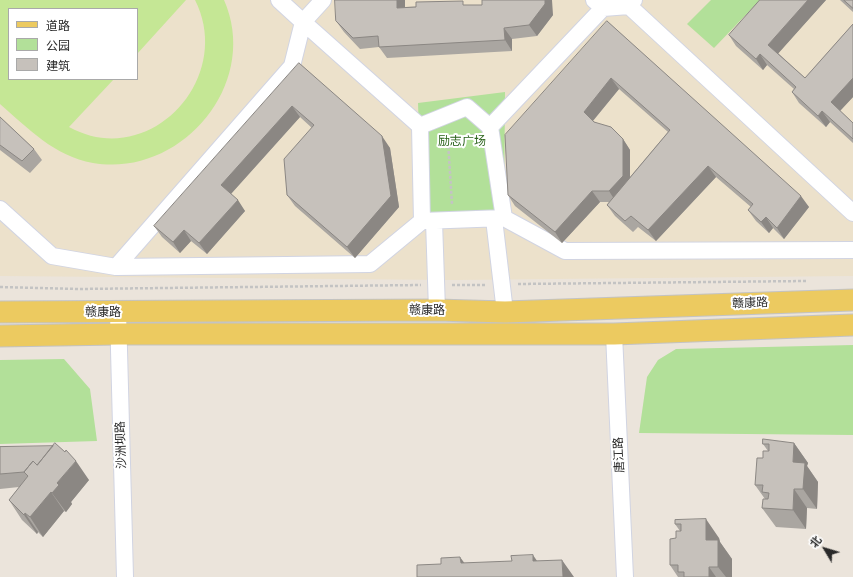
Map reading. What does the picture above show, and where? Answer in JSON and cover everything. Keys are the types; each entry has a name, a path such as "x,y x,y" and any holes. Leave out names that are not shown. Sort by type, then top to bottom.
{"main road":[{"name":"赣康路","path":"0,312 437,310 505,312 853,300"},
{"name":"赣康路","path":"0,336 118,334 614,334 853,325"}],"street":[{"path":"279,0 420,126 437,310"},
{"path":"116,266 292,66 303,22 323,0"},
{"path":"490,127 598,4 632,3 853,213"},
{"path":"420,126 467,107 490,127 499,218 505,312"},
{"path":"0,208 52,256 116,266 370,264 428,221 499,218 565,251 853,250"},
{"name":"沙洲坝路","path":"118,312 125,577"},
{"name":"唐江路","path":"614,334 625,577"}],"path":[{"path":"420,126 448,141 472,137 490,127"},
{"path":"448,141 452,206 458,208"}],"shaded area":[{"path":"0,0 853,0 853,276 453,280 0,276"}],"green space":[{"path":"0,0 186,0 138,53 138,8 8,8 8,80 113,80 69,127 99,137 128,137 155,127 177,110 194,87 203,59 204,30 195,0 224,0 233,32 232,63 222,92 205,119 183,140 156,156 125,164 93,163 79,159 54,148 32,132 0,104"},
{"path":"711,0 760,0 714,48 687,24"},
{"name":"励志广场","path":"505,92 504,218 422,221 418,103"},
{"path":"853,345 853,435 639,433 647,377 658,360 676,349"},
{"path":"64,359 90,389 97,441 0,444 0,360"}],"building":[{"path":"335,0 397,0 397,8 416,7 416,2 463,1 463,5 482,5 482,0 545,0 545,4 529,25 504,28 505,40 379,47 378,36 353,38 336,21"},
{"path":"760,0 808,0 768,45 805,78 853,24 853,78 831,102 853,123 853,139 822,111 818,116 792,92 796,87 760,54 756,59 729,35"},
{"path":"844,0 853,0 853,8"},
{"path":"607,21 801,196 777,228 766,217 761,222 748,210 753,204 708,166 648,230 631,216 625,221 607,205 670,130 611,78 584,112 594,122 611,127 623,139 623,176 609,191 592,191 555,232 508,195 505,135"},
{"path":"299,63 382,136 391,196 347,247 287,195 284,159 314,125 292,106 221,185 238,200 199,243 184,230 173,242 154,226"},
{"path":"0,117 34,149 22,161 0,145"},
{"path":"763,439 794,443 793,462 805,463 803,489 794,489 793,510 762,508 763,499 768,499 769,493 762,492 763,485 755,485 757,458 763,458 763,451 769,451 769,444 763,444"},
{"path":"55,443 65,452 66,450 76,461 57,483 59,485 52,493 51,492 30,517 25,513 24,515 9,500 28,476 24,472 33,461 37,465"},
{"path":"53,446 37,465 33,461 24,472 0,474 0,447"},
{"path":"706,519 706,540 718,540 718,567 709,567 709,577 684,577 684,572 678,572 678,565 670,565 670,539 676,538 676,531 681,531 681,524 675,524 675,520"},
{"path":"533,555 533,561 562,560 563,577 417,577 417,565 441,564 441,558 460,557 461,563 512,561 511,556"}]}
